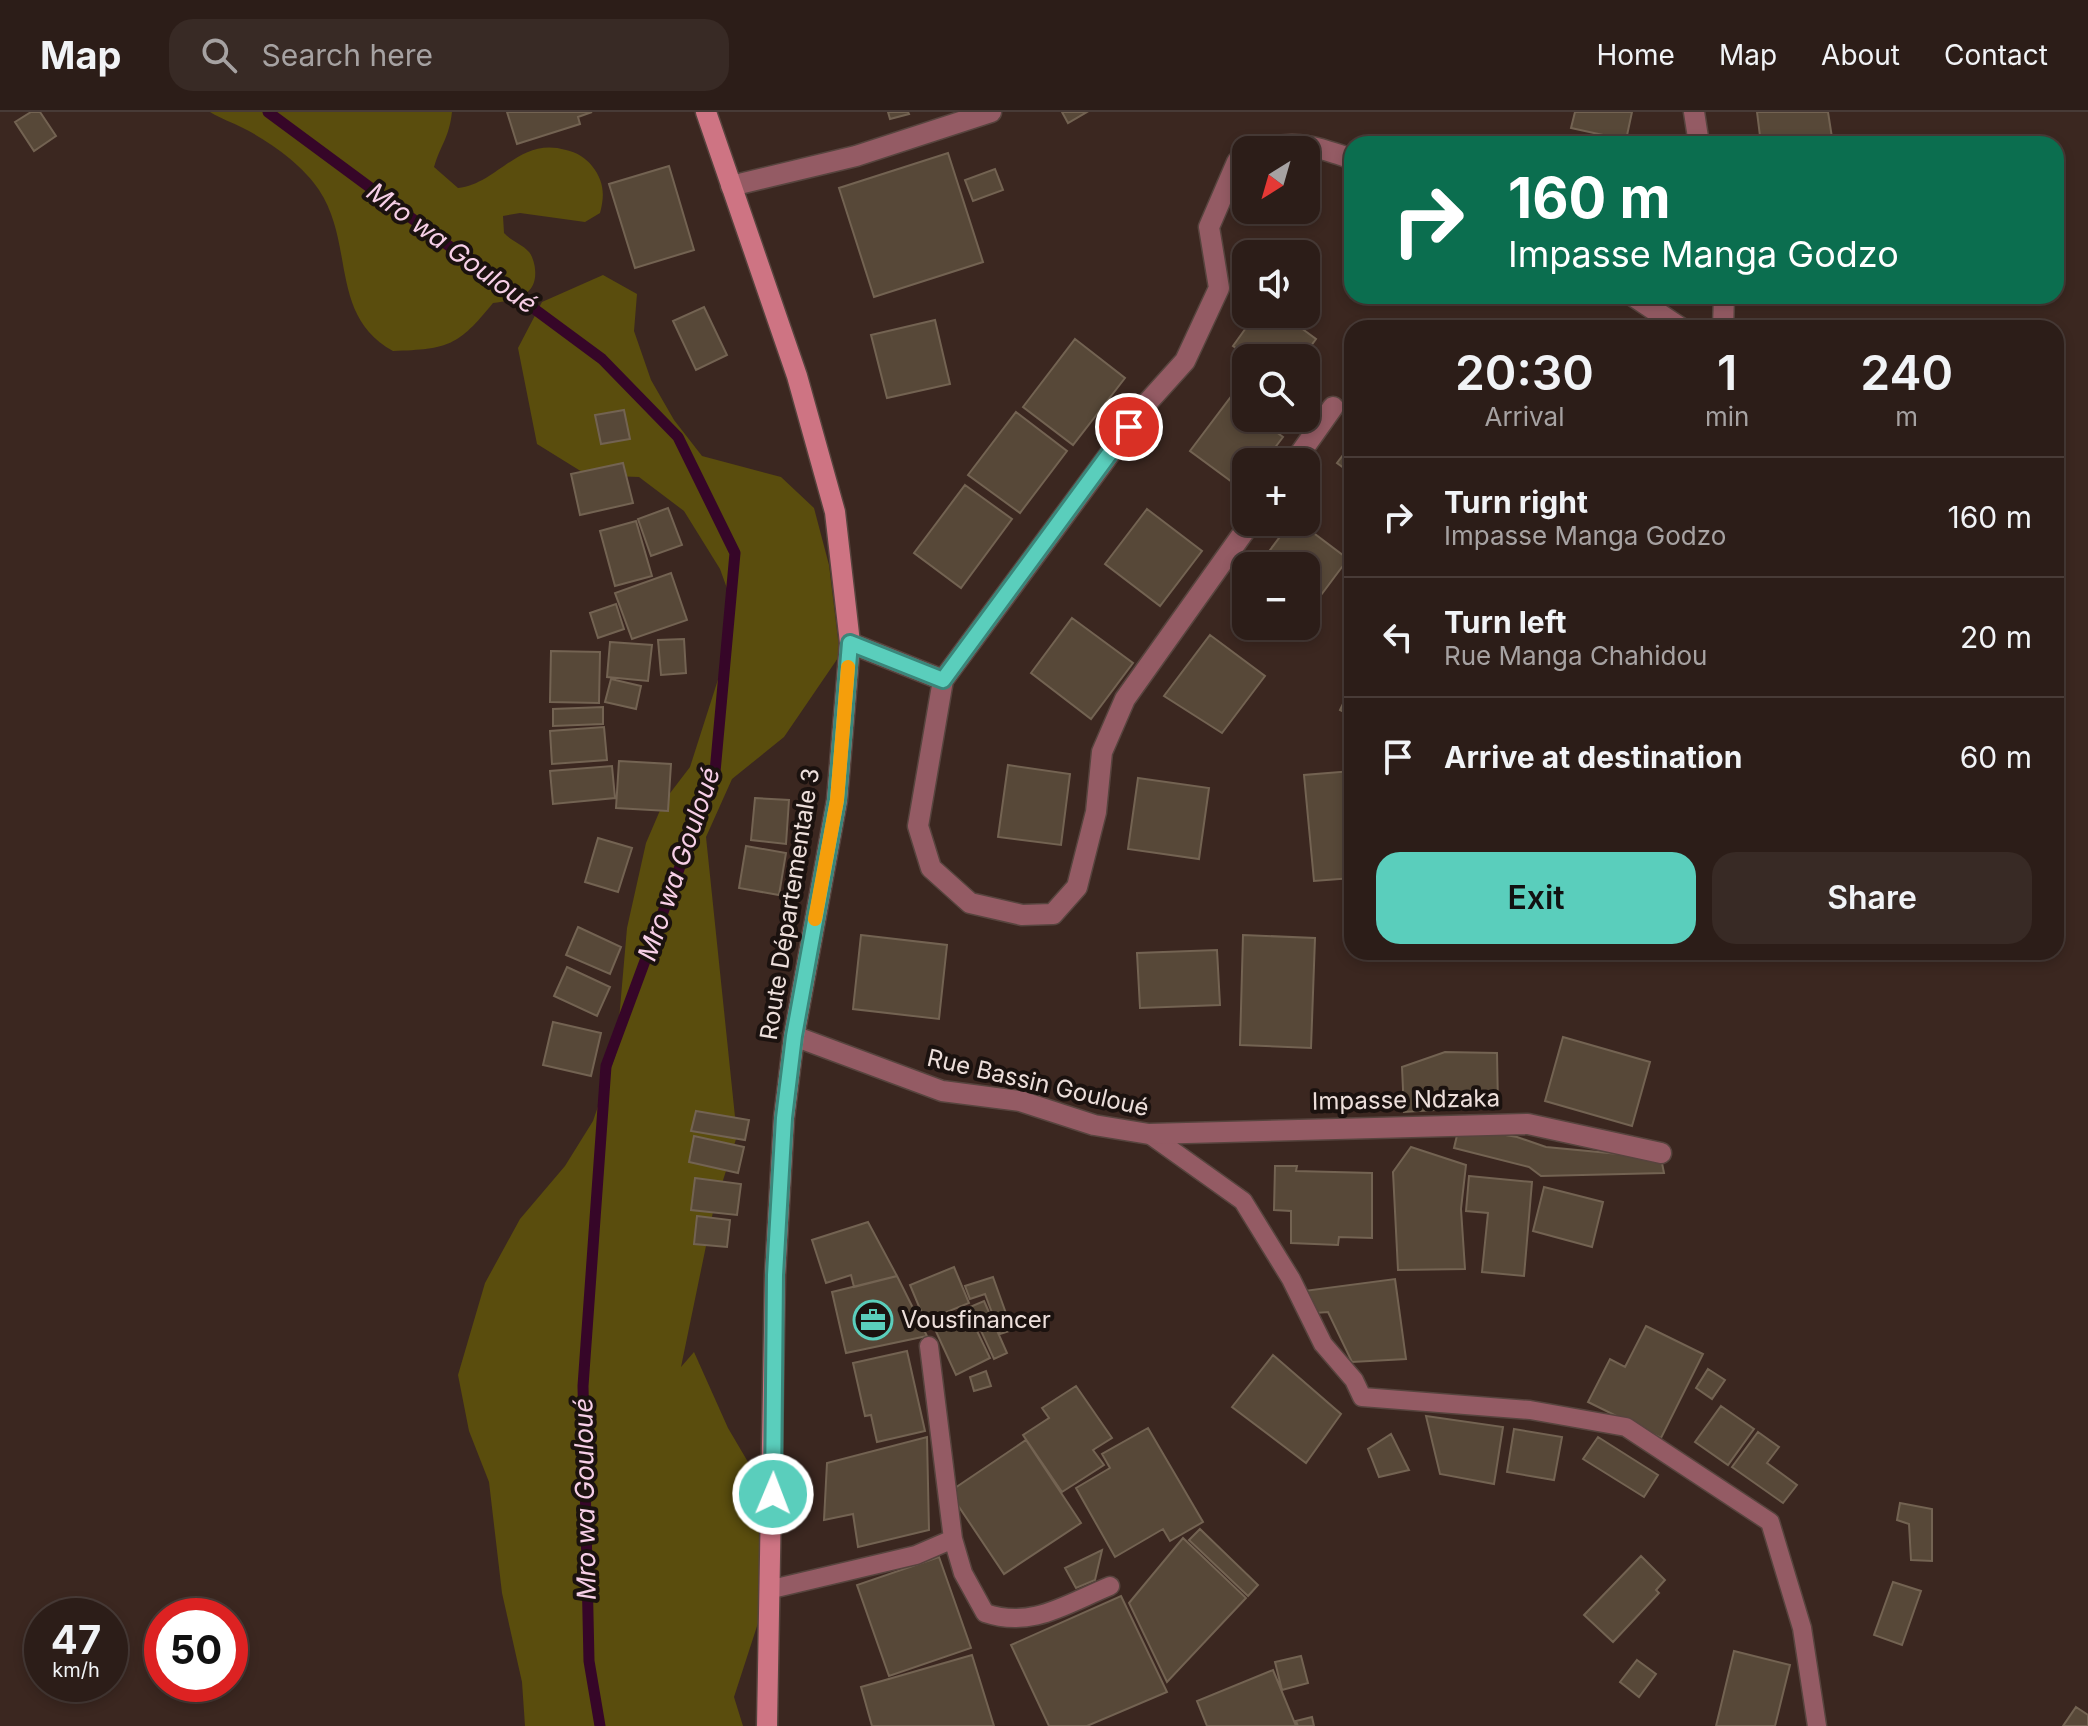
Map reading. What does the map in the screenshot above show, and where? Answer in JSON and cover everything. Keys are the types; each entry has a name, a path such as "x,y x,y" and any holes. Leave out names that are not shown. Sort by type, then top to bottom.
{"main road":[{"name":"Route Départementale 3","path":"706,112 797,376 835,512 850,643 837,800 794,1036 784,1118 775,1275 772,1589 767,1726"}],"street":[{"path":"731,186 856,156 991,112"},
{"path":"1694,112 1698,136"},
{"path":"1320,148 1344,156"},
{"path":"1232,174 1209,227 1219,288 1185,361 1148,402 943,680 918,826 931,868 970,903 1022,915 1053,914 1077,887 1096,812 1102,752 1125,699 1241,536"},
{"path":"1645,304 1669,320"},
{"path":"1304,448 1333,407"},
{"path":"850,643 943,680"},
{"name":"Rue Bassin Gouloué","path":"794,1036 942,1091 1020,1101 1094,1125 1149,1134"},
{"name":"Impasse Ndzaka","path":"1149,1134 1528,1124 1661,1153"}],"lane":[{"name":"Rue Bassin Gouloué","path":"1149,1134 1243,1201 1291,1279 1323,1344 1354,1380 1362,1397 1530,1410 1626,1427 1770,1522 1802,1628 1817,1726"},
{"path":"929,1346 953,1539 963,1573 985,1613 1004,1620 1024,1621 1110,1586"},
{"path":"772,1589 916,1555 953,1539"}],"shaded area":[{"path":"210,112 452,112 447,135 434,167 458,188 472,185 535,149 550,147 577,154 592,166 599,177 603,194 600,213 585,222 520,213 503,216 504,233 526,249 533,260 535,278 529,291 509,301 493,303 461,337 451,342 427,349 393,351 373,336 360,319 351,299 337,233 319,190 295,163 274,147"},
{"path":"603,275 637,294 634,331 651,380 674,420 702,456 781,477 814,508 829,565 840,655 784,737 732,779 706,837 737,1136 713,1212 681,1367 694,1352 728,1428 758,1479 774,1546 759,1620 734,1697 743,1726 525,1726 522,1682 502,1593 489,1482 469,1431 458,1375 485,1283 520,1219 565,1166 593,1121 616,1054 627,928 646,843 664,801 690,767 722,667 733,605 720,569 684,511 639,477 587,475 537,444 518,348 542,302"}],"building":[{"path":"31,112 40,112 56,136 34,151 15,122"},
{"path":"507,112 592,112 578,117 580,124 517,144"},
{"path":"888,112 908,112 909,114 890,119"},
{"path":"1062,112 1087,112 1068,123"},
{"path":"1575,112 1632,112 1627,136 1608,136 1571,128"},
{"path":"1757,112 1828,112 1832,136 1760,136"},
{"path":"948,153 983,262 874,297 839,188"},
{"path":"669,166 694,250 635,268 609,184"},
{"path":"995,169 1003,190 973,201 965,180"},
{"path":"704,307 727,355 696,370 673,321"},
{"path":"935,320 950,384 887,398 871,335"},
{"path":"1246,328 1301,328 1316,339 1312,344 1234,344"},
{"path":"1075,339 1125,378 1073,445 1023,407"},
{"path":"1230,398 1232,432 1276,432 1283,437 1275,448 1232,448 1232,482 1190,451"},
{"path":"624,410 630,439 601,444 595,415"},
{"path":"1016,412 1067,451 1020,513 968,475"},
{"path":"1344,454 1344,468 1337,463"},
{"path":"623,463 633,503 580,515 571,474"},
{"path":"965,485 1012,519 961,588 914,553"},
{"path":"668,508 682,545 651,556 638,519"},
{"path":"1147,509 1202,551 1160,606 1105,564"},
{"path":"636,521 652,576 615,586 600,531"},
{"path":"1280,536 1318,536 1344,556 1344,564 1320,596 1320,552 1268,552"},
{"path":"671,573 687,620 632,639 615,593"},
{"path":"616,604 624,629 598,638 590,613"},
{"path":"1072,618 1133,663 1091,719 1031,673"},
{"path":"1210,635 1265,676 1222,733 1164,696"},
{"path":"684,639 686,673 661,675 658,640"},
{"path":"610,642 652,645 648,681 607,677"},
{"path":"551,651 600,652 599,703 550,702"},
{"path":"611,679 641,686 636,709 605,702"},
{"path":"603,707 603,724 553,726 553,709"},
{"path":"604,727 607,760 552,764 550,731"},
{"path":"619,761 671,764 668,811 616,808"},
{"path":"1008,765 1070,774 1061,845 998,837"},
{"path":"612,766 615,798 553,804 550,771"},
{"path":"1344,772 1344,879 1314,881 1304,775"},
{"path":"1138,778 1209,788 1199,859 1128,849"},
{"path":"755,798 789,800 786,844 751,840"},
{"path":"598,838 632,848 618,892 585,882"},
{"path":"746,846 786,853 779,895 739,888"},
{"path":"578,927 621,947 610,974 566,955"},
{"path":"861,935 947,945 939,1019 853,1009"},
{"path":"1243,935 1315,938 1311,1048 1240,1045"},
{"path":"1217,950 1220,1005 1140,1008 1137,953"},
{"path":"567,967 610,987 597,1016 554,996"},
{"path":"553,1022 601,1033 591,1076 543,1065"},
{"path":"1563,1037 1650,1062 1632,1126 1545,1101"},
{"path":"1445,1052 1497,1053 1498,1106 1404,1112 1402,1067"},
{"path":"696,1111 749,1120 745,1140 691,1131"},
{"path":"1459,1127 1517,1137 1546,1147 1661,1158 1664,1173 1541,1176 1529,1167 1454,1148"},
{"path":"694,1136 744,1147 738,1173 689,1162"},
{"path":"1411,1147 1466,1165 1461,1209 1465,1269 1398,1270 1393,1172"},
{"path":"1275,1166 1297,1166 1296,1171 1372,1173 1372,1238 1339,1237 1338,1245 1291,1243 1291,1211 1274,1210"},
{"path":"1469,1176 1532,1182 1524,1276 1482,1272 1488,1213 1466,1211"},
{"path":"695,1178 741,1184 737,1215 691,1210"},
{"path":"1544,1187 1603,1202 1592,1247 1533,1231"},
{"path":"697,1216 730,1220 727,1247 694,1244"},
{"path":"868,1222 897,1276 854,1287 851,1275 826,1283 812,1240"},
{"path":"954,1267 969,1303 925,1321 910,1285"},
{"path":"897,1276 927,1336 846,1353 832,1292"},
{"path":"993,1277 1012,1330 1000,1334 985,1294 970,1299 965,1286"},
{"path":"1395,1279 1406,1359 1352,1362 1328,1312 1315,1313 1304,1291"},
{"path":"984,1301 1007,1353 994,1359 970,1307"},
{"path":"967,1310 990,1358 956,1375 933,1325"},
{"path":"1646,1326 1703,1354 1661,1438 1588,1402 1610,1359 1625,1367"},
{"path":"907,1351 925,1431 877,1442 871,1415 865,1416 853,1363"},
{"path":"1273,1355 1341,1414 1306,1463 1232,1407"},
{"path":"1708,1369 1725,1380 1712,1399 1696,1388"},
{"path":"986,1371 991,1386 974,1391 970,1377"},
{"path":"1076,1386 1112,1438 1093,1450 1104,1465 1062,1492 1023,1435 1049,1418 1042,1408"},
{"path":"1721,1406 1754,1429 1728,1465 1695,1442"},
{"path":"1426,1416 1503,1427 1494,1484 1440,1474"},
{"path":"1148,1428 1203,1522 1170,1541 1163,1529 1115,1557 1076,1488 1110,1468 1102,1454"},
{"path":"1514,1429 1562,1437 1554,1480 1507,1472"},
{"path":"1758,1432 1779,1447 1767,1463 1797,1485 1783,1503 1732,1467"},
{"path":"1391,1434 1409,1470 1379,1477 1368,1449"},
{"path":"927,1437 929,1530 858,1547 853,1514 824,1520 827,1463"},
{"path":"1598,1437 1658,1475 1644,1497 1583,1459"},
{"path":"1026,1440 1081,1523 1004,1574 949,1492"},
{"path":"1900,1503 1932,1509 1932,1561 1911,1560 1909,1524 1897,1520"},
{"path":"1200,1529 1258,1585 1248,1596 1189,1540"},
{"path":"1183,1538 1246,1598 1167,1682 1129,1603"},
{"path":"1102,1550 1095,1580 1076,1588 1065,1568"},
{"path":"1641,1556 1665,1580 1656,1590 1659,1593 1613,1642 1584,1615"},
{"path":"939,1557 971,1648 889,1676 857,1585"},
{"path":"1893,1582 1921,1591 1902,1645 1874,1635"},
{"path":"1121,1596 1167,1692 1087,1726 1049,1726 1011,1645"},
{"path":"1734,1651 1790,1665 1775,1726 1716,1726"},
{"path":"972,1655 994,1726 872,1726 861,1687"},
{"path":"1301,1656 1308,1683 1282,1690 1275,1662"},
{"path":"1637,1660 1656,1674 1639,1697 1620,1682"},
{"path":"1273,1670 1296,1726 1207,1726 1197,1701"},
{"path":"2076,1707 2088,1715 2088,1726 2063,1726"},
{"path":"1312,1717 1314,1726 1298,1726 1296,1721"}],"waterway":[{"name":"Mro wa Gouloué","path":"268,112 602,359 678,437 735,553 715,772 606,1066 583,1386 589,1661 600,1726"}],"slow traffic":[{"path":"815,919 837,800 848,667"}],"place":[{"name":"Vousfinancer","path":"873,1320"}],"route":[{"path":"773,1494 775,1275 784,1118 794,1036 837,800 850,643 943,680 1129,427"}]}
